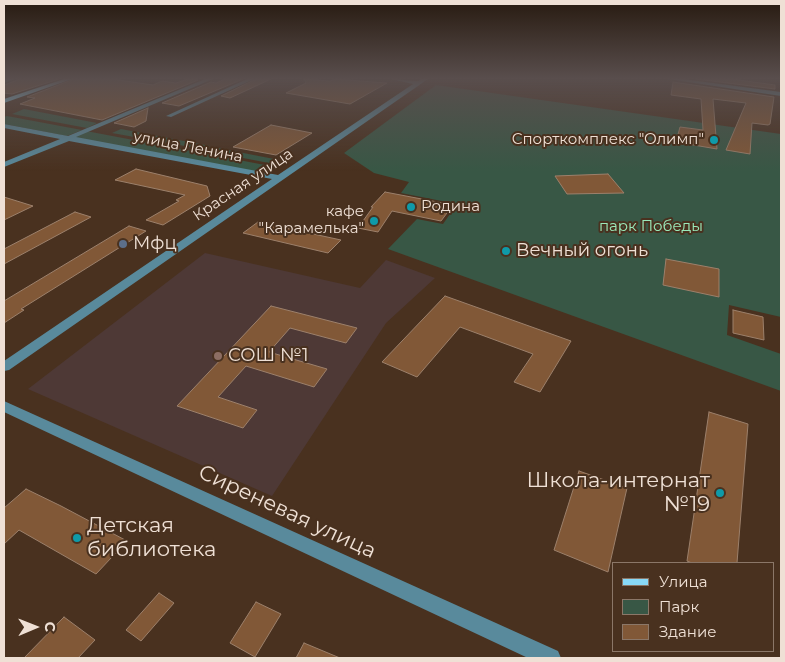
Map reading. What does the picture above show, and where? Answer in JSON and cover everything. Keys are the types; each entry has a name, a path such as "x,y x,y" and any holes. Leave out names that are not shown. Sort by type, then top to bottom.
{"street":[{"path":"4,165 134,110"},
{"path":"169,116 183,110"},
{"name":"Красная улица","path":"4,367 379,110"},
{"name":"улица Ленина","path":"4,126 279,178"},
{"name":"Сиреневая улица","path":"4,406 551,658"}],"shaded area":[{"name":"СОШ №1","path":"205,253 360,288 386,260 435,278 386,323 272,496 28,389"}],"green space":[{"path":"22,110 29,110 97,123 87,128 12,114"},
{"name":"парк Победы","path":"402,110 611,110 781,134 781,317 729,305 727,335 781,354 781,391 388,249 417,219 443,224 457,204 401,193 409,182 374,173 344,153"},
{"path":"4,117 82,130 67,136 4,124"},
{"path":"121,129 210,146 196,148 112,133"},
{"path":"86,131 265,165 255,172 72,138"},
{"path":"218,148 274,159 269,163 212,152"}],"building":[{"path":"50,110 126,110 102,120"},
{"path":"148,110 146,121 134,127 114,123"},
{"path":"702,110 714,110 717,149 676,142 680,127 703,130"},
{"path":"743,110 772,110 770,124 752,123 750,154 726,150"},
{"path":"271,125 312,133 276,155 233,147"},
{"path":"136,169 207,186 210,196 163,225 146,220 179,201 176,200 185,195 115,180"},
{"path":"608,174 624,193 567,194 555,176"},
{"path":"385,192 453,205 441,221 392,211 378,232 358,228 373,207 371,207"},
{"path":"4,197 33,206 4,220"},
{"path":"75,212 91,217 4,264 4,249"},
{"path":"258,222 341,240 328,253 243,233"},
{"path":"129,226 146,231 21,309 24,310 4,323 4,301"},
{"path":"666,259 719,269 719,297 663,285"},
{"path":"445,296 571,341 540,392 514,382 533,354 460,327 417,377 382,362"},
{"path":"271,306 357,328 346,343 290,328 269,352 327,369 314,387 246,366 218,397 257,410 243,428 177,406"},
{"path":"733,310 763,317 764,340 733,333"},
{"name":"Школа-интернат №19","path":"709,412 748,424 737,562 687,561"},
{"path":"579,471 627,488 608,572 554,550"},
{"name":"Детская библиотека","path":"26,489 127,541 96,574 19,530 4,544 4,508"},
{"path":"159,593 174,603 141,641 126,630"},
{"path":"256,602 281,614 255,657 230,643"},
{"path":"64,617 95,640 78,658 24,658"},
{"path":"304,643 340,658 296,658"}],"place":[{"name":"Спорткомплекс \"Олимп\"","path":"714,140"},
{"name":"Родина","path":"411,207"},
{"name":"кафе \"Карамелька\"","path":"374,221"},
{"name":"Мфц","path":"123,244"},
{"name":"Вечный огонь","path":"506,251"},
{"name":"СОШ №1","path":"218,356"},
{"name":"Школа-интернат №19","path":"720,493"},
{"name":"Детская библиотека","path":"77,538"}]}
